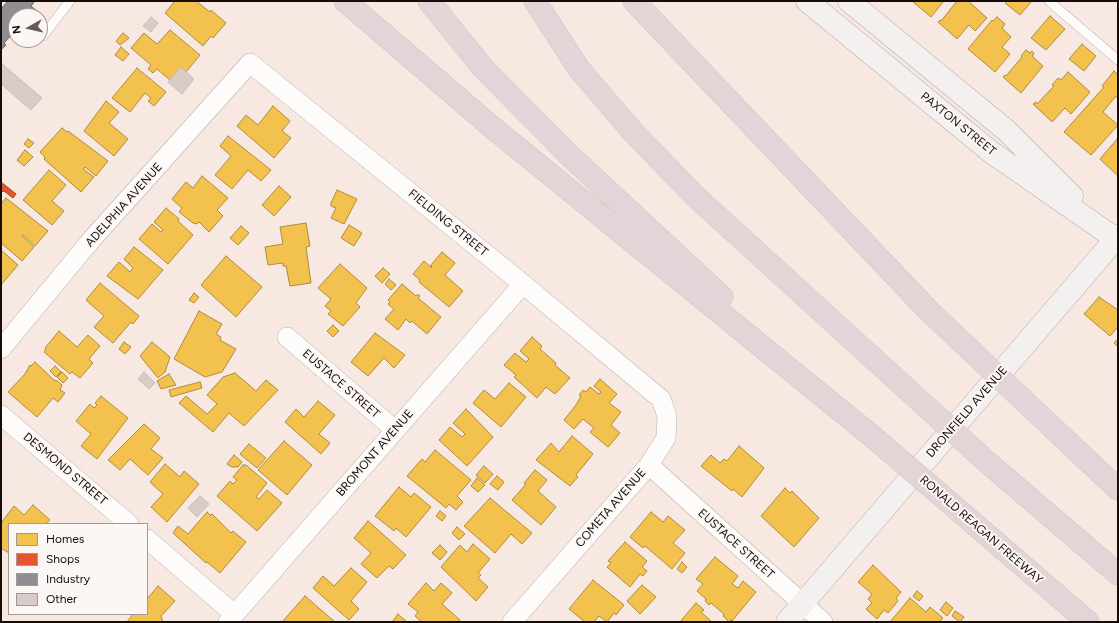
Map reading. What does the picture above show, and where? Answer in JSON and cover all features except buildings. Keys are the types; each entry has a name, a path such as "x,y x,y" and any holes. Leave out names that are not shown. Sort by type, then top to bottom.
{"highway":[{"path":"345,1 493,128 873,437"},
{"path":"430,1 483,68 568,154 873,437"},
{"path":"535,1 579,69 632,131 690,191 987,462 1118,574"},
{"path":"634,1 692,64 928,311 1118,489"},
{"name":"RONALD REAGAN FREEWAY","path":"873,437 1088,622"}],"street":[{"name":"PAXTON STREET","path":"807,1 991,152 1117,238"},
{"name":"PAXTON STREET","path":"849,1 1007,132 1117,238"},
{"name":"FIELDING STREET","path":"250,63 644,385"},
{"name":"ADELPHIA AVENUE","path":"1,350 92,239 250,63"},
{"name":"DRONFIELD AVENUE","path":"787,622 1117,238"},
{"name":"BROMONT AVENUE","path":"231,618 522,284"},
{"name":"EUSTACE STREET","path":"287,337 395,430"},
{"name":"COMETA AVENUE","path":"512,622 649,465 666,438 667,416 661,399 644,385"},
{"name":"DESMOND STREET","path":"1,415 128,523"},
{"name":"EUSTACE STREET","path":"649,465 823,622"},
{"path":"148,540 231,618"}],"lane":[{"path":"48,30 70,1"},
{"path":"1049,1 1118,60"}]}
